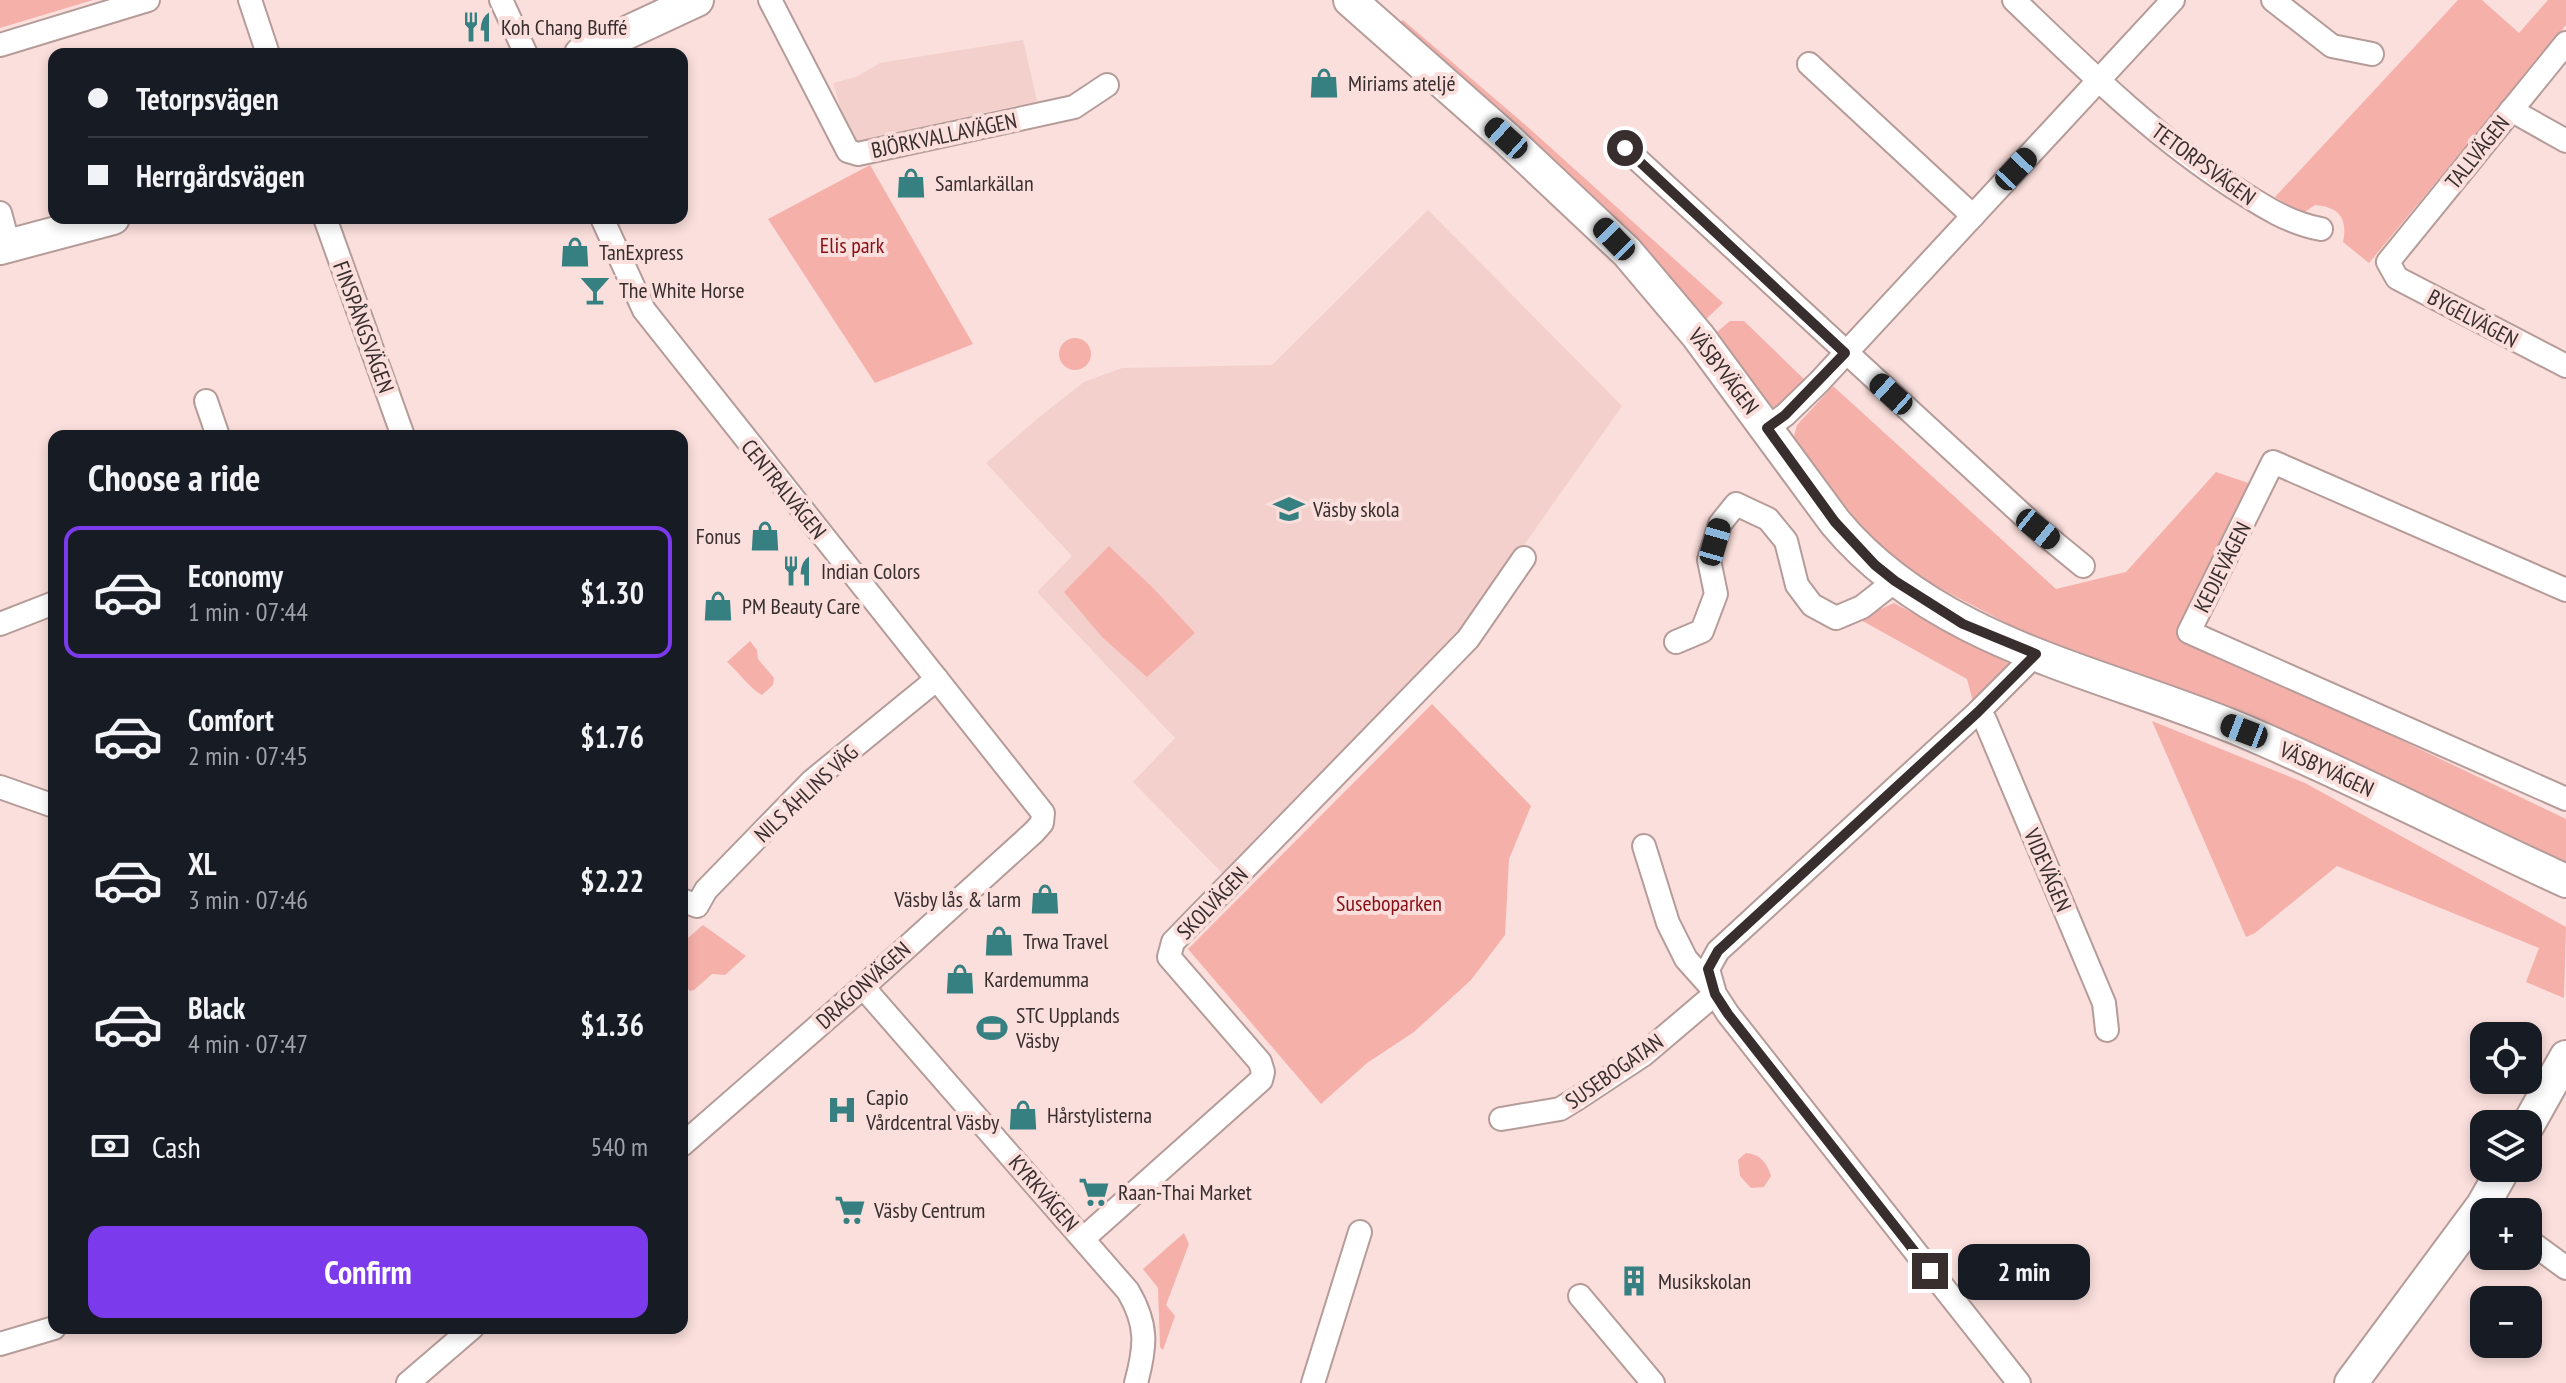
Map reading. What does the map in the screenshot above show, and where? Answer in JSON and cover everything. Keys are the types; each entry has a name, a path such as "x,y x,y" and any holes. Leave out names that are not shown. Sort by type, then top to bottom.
{"street":[{"path":"0,45 148,0"},
{"path":"250,0 266,48"},
{"path":"501,0 523,48"},
{"path":"594,48 697,0"},
{"name":"BJÖRKVALLAVÄGEN","path":"770,0 848,151 858,154 1074,107 1107,85"},
{"name":"VÄSBYVÄGEN","path":"1351,0 1601,225 1674,306 1853,544 1895,581 1963,624 2244,731 2566,881"},
{"name":"TETORPSVÄGEN","path":"2014,0 2098,80 2185,155 2298,225 2321,229"},
{"path":"1767,428 1785,415 1845,353 2173,0"},
{"path":"2273,0 2332,46 2372,54"},
{"name":"TALLVÄGEN","path":"2388,262 2566,43"},
{"path":"1809,64 1973,216"},
{"path":"2511,110 2566,141"},
{"path":"1625,148 1845,353 2038,529 2083,566"},
{"path":"0,213 5,247 91,224"},
{"name":"FINSPÅNGSVÄGEN","path":"327,224 401,430"},
{"name":"CENTRALVÄGEN","path":"605,224 644,310 1043,813 1042,823"},
{"name":"BYGELVÄGEN","path":"2388,262 2397,278 2566,366"},
{"path":"206,401 216,430"},
{"name":"KEDJEVÄGEN","path":"2566,590 2273,462 2189,632 2566,799"},
{"path":"1676,642 1702,631 1716,594 1709,560 1720,524 1736,504 1768,519 1786,541 1797,585 1812,605 1836,618 1862,607 1895,581"},
{"name":"SKOLVÄGEN","path":"1084,1238 1261,1080 1263,1072 1260,1062 1169,957 1173,942 1468,639 1524,558"},
{"path":"0,624 48,605"},
{"path":"1713,991 1708,969 1718,951 1978,712 2036,654"},
{"name":"NILS ÅHLINS VÄG","path":"688,902 697,906 706,890 812,781 937,679"},
{"name":"VIDEVÄGEN","path":"1978,712 1985,720 2104,1003 2107,1030"},
{"path":"0,787 48,804"},
{"name":"DRAGONVÄGEN","path":"688,1140 863,987 1042,823"},
{"path":"1644,846 1668,923 1686,959 2019,1383"},
{"name":"KYRKVÄGEN","path":"863,987 1128,1291 1144,1327 1136,1383"},
{"name":"SUSEBOGATAN","path":"1501,1119 1560,1109 1643,1055 1713,991"},
{"path":"2536,1110 2566,1057"},
{"path":"2351,1383 2470,1231"},
{"path":"1313,1383 1360,1232"},
{"path":"2542,1250 2566,1268"},
{"path":"1580,1296 1653,1383"},
{"path":"0,1344 48,1330"},
{"path":"408,1383 465,1334"}],"shaded area":[{"path":"1023,40 1037,101 851,143 833,83 856,77 880,63"},
{"name":"Väsby skola","path":"1428,210 1622,406 1467,626 1227,878 1133,782 1175,738 1037,592 1072,556 986,463 1084,382 1122,368 1272,365"}],"green space":[{"path":"0,0 93,0 0,28"},
{"path":"2458,0 2482,0 2519,33 2548,0 2566,0 2566,25 2369,263 2343,242 2343,220 2336,211 2315,205 2302,214 2275,197"},
{"path":"1403,20 1530,129 1723,303 1700,325 1398,25"},
{"name":"Elis park","path":"870,165 973,344 875,383 768,219"},
{"path":"1730,321 1744,321 1807,382 1779,409 1763,404 1716,343 1717,332"},
{"path":"1075,338 1087,342 1091,354 1087,366 1075,370 1063,366 1059,354 1063,342"},
{"path":"1833,386 2056,589 2126,572 2216,472 2254,485 2190,646 2382,731 2566,819 2566,864 2161,686 2018,629 1926,581 1870,537 1793,440 1797,425"},
{"path":"1109,546 1195,633 1147,677 1102,637 1064,592"},
{"path":"1894,603 2012,665 1973,702 1967,679 1859,619"},
{"path":"750,641 757,650 758,659 774,678 773,685 762,695 727,662"},
{"name":"Suseboparken","path":"1432,704 1531,806 1509,859 1505,935 1471,980 1414,1032 1367,1063 1321,1104 1188,949"},
{"path":"2152,721 2305,783 2566,927 2564,998 2526,982 2539,948 2337,866 2246,937"},
{"path":"703,925 746,956 725,975 712,974 690,991 688,938"},
{"path":"1746,1153 1759,1157 1767,1167 1771,1176 1764,1187 1751,1188 1740,1176 1738,1160"},
{"path":"1184,1233 1189,1244 1166,1305 1175,1316 1163,1350 1160,1347 1158,1288 1143,1269"}],"place":[{"name":"Koh Chang Buffé","path":"477,27"},
{"name":"Miriams ateljé","path":"1324,83"},
{"name":"Samlarkällan","path":"911,183"},
{"name":"TanExpress","path":"575,252"},
{"name":"The White Horse","path":"595,290"},
{"name":"Väsby skola","path":"1289,509"},
{"name":"Fonus","path":"765,536"},
{"name":"Indian Colors","path":"797,571"},
{"name":"PM Beauty Care","path":"718,606"},
{"name":"Väsby lås & larm","path":"1045,899"},
{"name":"Trwa Travel","path":"999,941"},
{"name":"Kardemumma","path":"960,979"},
{"name":"STC Upplands Väsby","path":"992,1028"},
{"name":"Capio Vårdcentral Väsby","path":"842,1110"},
{"name":"Hårstylisterna","path":"1023,1115"},
{"name":"Raan-Thai Market","path":"1094,1192"},
{"name":"Väsby Centrum","path":"850,1210"},
{"name":"Musikskolan","path":"1634,1281"}],"route":[{"path":"1625,148 1845,353 1785,415 1767,428 1835,522 1853,544 1895,581 1963,624 2036,654 1978,712 1718,951 1708,969 1712,988 1728,1014 1930,1271"}]}
